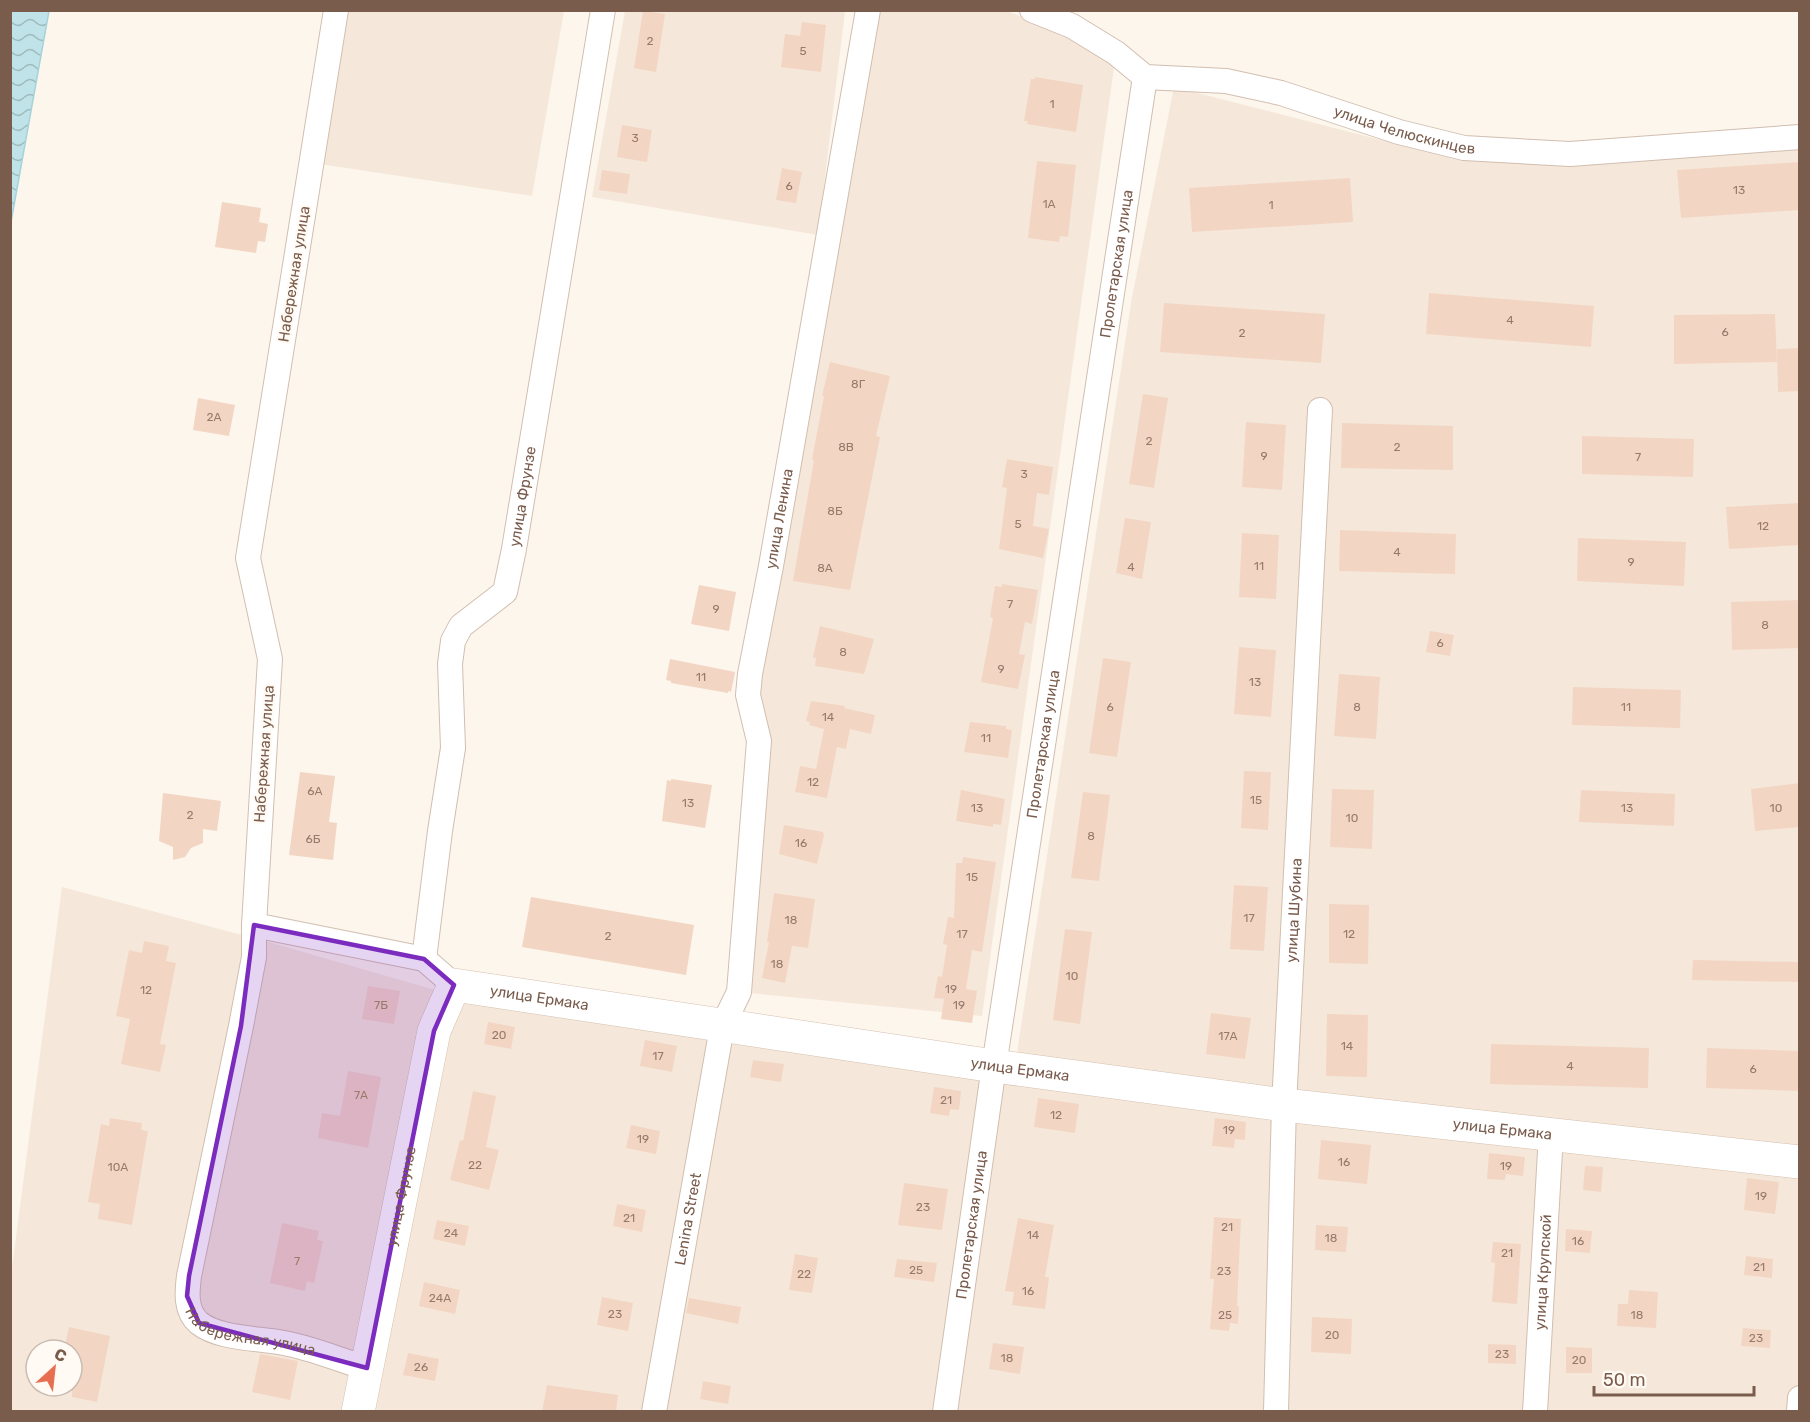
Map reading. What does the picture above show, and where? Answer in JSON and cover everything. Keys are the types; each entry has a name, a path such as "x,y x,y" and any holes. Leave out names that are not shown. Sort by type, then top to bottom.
{"street":[{"name":"Набережная улица","path":"336,10 248,558 270,659 254,957 242,1026 189,1276 187,1296 190,1311 200,1323 216,1330 239,1337 284,1343 367,1368"},
{"name":"улица Фрунзе","path":"424,959 453,748 450,664 453,641 461,626 505,592 603,10"},
{"name":"улица Ленина","path":"722,1027 739,992 755,795 759,741 748,695 750,674 773,555 868,10"},
{"path":"1032,10 1072,26 1116,53 1145,77"},
{"name":"улица Челюскинцев","path":"1145,77 1226,81 1281,93 1399,132 1464,148 1570,154 1800,137"},
{"name":"Пролетарская улица","path":"945,1412 994,1066 1145,77"},
{"name":"улица Шубина","path":"1276,1412 1284,1105 1320,410"},
{"path":"254,925 424,959 454,985"},
{"name":"улица Фрунзе","path":"358,1412 434,1031 454,985"},
{"name":"улица Ермака","path":"454,985 722,1027 1284,1105 1800,1162"},
{"name":"Lenina Street","path":"654,1412 722,1027"},
{"name":"улица Крупской","path":"1535,1412 1551,1134"},
{"path":"1799,1412 1800,1398"}],"highlighted area":[{"path":"254,925 424,959 454,985 434,1031 367,1368 199,1323 187,1296 189,1276 241,1026"}],"shaded area":[{"path":"347,11 564,11 532,196 320,164"},
{"path":"625,11 845,11 818,235 592,197"},
{"path":"876,11 1007,11 1116,53 982,1016 739,992 755,684"},
{"path":"1174,87 1455,159 1569,162 1799,142 1799,1411 11,1412 11,1275 62,887 272,943 477,1002 1013,1079 1132,297"}],"water":[{"path":"10,11 49,11 11,222"}],"building":[{"path":"643,11 665,14 656,72 634,68"},
{"path":"802,22 826,25 821,72 781,67 785,34 800,36"},
{"path":"1035,77 1083,85 1076,132 1027,124 1028,121 1024,121 1031,79"},
{"path":"622,125 652,130 647,162 617,157"},
{"path":"1037,161 1076,165 1068,237 1060,236 1059,242 1028,238"},
{"path":"1800,162 1800,210 1681,218 1677,170"},
{"path":"782,168 802,172 796,203 776,200"},
{"path":"602,170 630,174 627,194 599,190"},
{"path":"1350,178 1353,222 1192,232 1189,188"},
{"path":"222,202 261,208 259,222 268,224 265,242 258,241 256,253 215,247"},
{"path":"1429,293 1594,306 1591,347 1426,334"},
{"path":"1164,303 1325,314 1321,363 1160,352"},
{"path":"1775,314 1777,362 1674,364 1674,315"},
{"path":"1800,348 1800,391 1778,392 1777,349"},
{"path":"830,362 890,376 876,436 880,437 850,590 793,581 814,460 812,459 824,396 822,396"},
{"path":"1143,394 1168,398 1154,488 1129,484"},
{"path":"198,398 235,405 229,436 193,430"},
{"path":"1246,422 1286,425 1282,490 1242,487"},
{"path":"1342,423 1453,426 1453,470 1341,468"},
{"path":"1582,436 1694,439 1693,477 1582,474"},
{"path":"1007,459 1053,467 1049,495 1037,493 1033,526 1049,529 1043,558 999,549 1007,488 1002,487"},
{"path":"1800,503 1800,545 1729,549 1726,507"},
{"path":"1125,518 1151,522 1142,579 1116,573"},
{"path":"1340,530 1456,534 1455,574 1339,571"},
{"path":"1242,533 1279,535 1276,599 1239,597"},
{"path":"1578,538 1686,542 1684,586 1577,581"},
{"path":"1002,584 1038,590 1032,624 1025,622 1019,654 1025,655 1018,689 981,682 993,618 990,617 995,586 1002,587"},
{"path":"699,585 736,592 729,631 691,624"},
{"path":"1800,600 1800,648 1732,650 1731,602"},
{"path":"820,626 874,639 864,674 815,666 816,658 813,657"},
{"path":"1430,631 1454,635 1450,656 1426,652"},
{"path":"1239,647 1276,650 1271,717 1234,714"},
{"path":"1103,658 1131,662 1117,757 1089,753"},
{"path":"670,659 735,672 731,692 671,683 666,680"},
{"path":"1339,674 1380,677 1376,739 1334,736"},
{"path":"1573,687 1681,690 1680,728 1572,725"},
{"path":"811,701 845,706 844,708 875,715 871,734 850,729 846,749 837,747 827,798 795,792 800,766 816,769 824,729 809,725 810,722 806,721"},
{"path":"970,722 1006,726 1006,729 1012,730 1008,758 964,752"},
{"path":"1244,771 1271,772 1268,830 1241,828"},
{"path":"300,772 335,776 329,822 337,823 333,860 289,855"},
{"path":"671,779 712,785 705,828 662,821 667,780 671,781"},
{"path":"1800,783 1800,827 1755,831 1751,789"},
{"path":"1332,789 1374,790 1372,849 1330,847"},
{"path":"961,790 1005,799 1001,825 993,824 993,827 956,821"},
{"path":"1581,790 1675,794 1674,826 1579,822"},
{"path":"1083,792 1110,795 1099,881 1071,878"},
{"path":"163,793 221,801 217,831 203,829 203,843 191,848 185,857 173,860 173,847 159,841"},
{"path":"784,825 823,832 817,864 779,854"},
{"path":"963,857 996,862 982,952 972,950 966,989 977,991 972,1023 941,1019 944,999 934,998 938,976 942,977 947,945 943,944 948,917 954,918 956,863 962,863"},
{"path":"1234,885 1268,887 1264,951 1230,949"},
{"path":"774,893 815,899 808,948 792,946 785,983 762,978 769,942 767,942"},
{"path":"531,897 694,925 686,975 522,947"},
{"path":"1329,904 1369,905 1368,964 1329,963"},
{"path":"1065,929 1092,932 1080,1024 1053,1020"},
{"path":"144,941 169,946 166,961 176,963 160,1044 166,1045 160,1072 121,1064 130,1019 116,1016 129,950 142,953"},
{"path":"1693,960 1800,962 1800,982 1692,980"},
{"path":"368,986 400,991 394,1024 362,1019"},
{"path":"1211,1013 1251,1018 1245,1059 1206,1054"},
{"path":"1327,1014 1368,1015 1367,1077 1326,1076"},
{"path":"488,1022 515,1027 511,1049 484,1044"},
{"path":"645,1040 677,1046 672,1072 640,1066"},
{"path":"1491,1044 1649,1048 1648,1088 1490,1084"},
{"path":"1707,1048 1800,1051 1800,1091 1706,1088"},
{"path":"753,1060 784,1064 781,1082 750,1077"},
{"path":"348,1071 381,1077 368,1148 318,1138 322,1113 340,1116"},
{"path":"934,1087 961,1091 959,1110 950,1109 949,1116 930,1113"},
{"path":"473,1091 496,1096 486,1147 499,1150 489,1190 450,1180 460,1140 463,1141"},
{"path":"1038,1098 1079,1104 1075,1133 1034,1127"},
{"path":"110,1118 142,1123 141,1130 148,1131 132,1225 98,1219 100,1204 88,1202 101,1124 109,1126"},
{"path":"1215,1118 1246,1122 1245,1140 1235,1139 1234,1148 1212,1146"},
{"path":"631,1125 660,1131 656,1154 626,1148"},
{"path":"1321,1140 1371,1145 1367,1184 1318,1179"},
{"path":"1489,1153 1525,1157 1523,1176 1506,1174 1505,1180 1487,1179"},
{"path":"1585,1166 1603,1167 1601,1192 1583,1190"},
{"path":"1747,1178 1779,1182 1775,1214 1744,1210"},
{"path":"904,1183 948,1189 942,1230 898,1225"},
{"path":"617,1204 646,1210 642,1232 613,1226"},
{"path":"1214,1217 1241,1219 1238,1324 1230,1323 1229,1331 1210,1329 1214,1279 1210,1279"},
{"path":"1018,1218 1054,1225 1045,1277 1049,1277 1045,1309 1012,1305 1014,1292 1005,1291"},
{"path":"437,1220 469,1226 465,1246 433,1239"},
{"path":"282,1223 319,1231 317,1240 323,1241 314,1283 307,1281 305,1291 270,1283"},
{"path":"1316,1225 1348,1227 1346,1252 1315,1250"},
{"path":"1566,1229 1592,1231 1590,1253 1565,1251"},
{"path":"1493,1242 1521,1244 1517,1304 1492,1302 1495,1263 1491,1262"},
{"path":"795,1254 818,1258 812,1293 789,1290"},
{"path":"1746,1256 1773,1259 1772,1278 1744,1275"},
{"path":"897,1259 937,1263 934,1282 894,1277"},
{"path":"424,1282 460,1290 455,1314 419,1306"},
{"path":"1629,1290 1658,1292 1656,1328 1617,1326 1618,1304 1628,1304"},
{"path":"602,1297 633,1303 628,1331 597,1325"},
{"path":"689,1298 741,1307 738,1324 686,1313"},
{"path":"1312,1317 1352,1319 1351,1354 1311,1352"},
{"path":"69,1327 110,1336 97,1402 77,1398 84,1398 84,1338 67,1338"},
{"path":"1743,1328 1771,1330 1770,1348 1741,1346"},
{"path":"993,1343 1024,1347 1020,1374 989,1369"},
{"path":"1488,1344 1516,1345 1516,1364 1488,1363"},
{"path":"1566,1347 1592,1348 1592,1373 1566,1373"},
{"path":"408,1353 439,1359 435,1381 403,1375"},
{"path":"260,1354 298,1361 290,1400 252,1392"},
{"path":"703,1381 731,1386 728,1404 700,1399"},
{"path":"547,1385 618,1395 616,1412 542,1412"}]}
